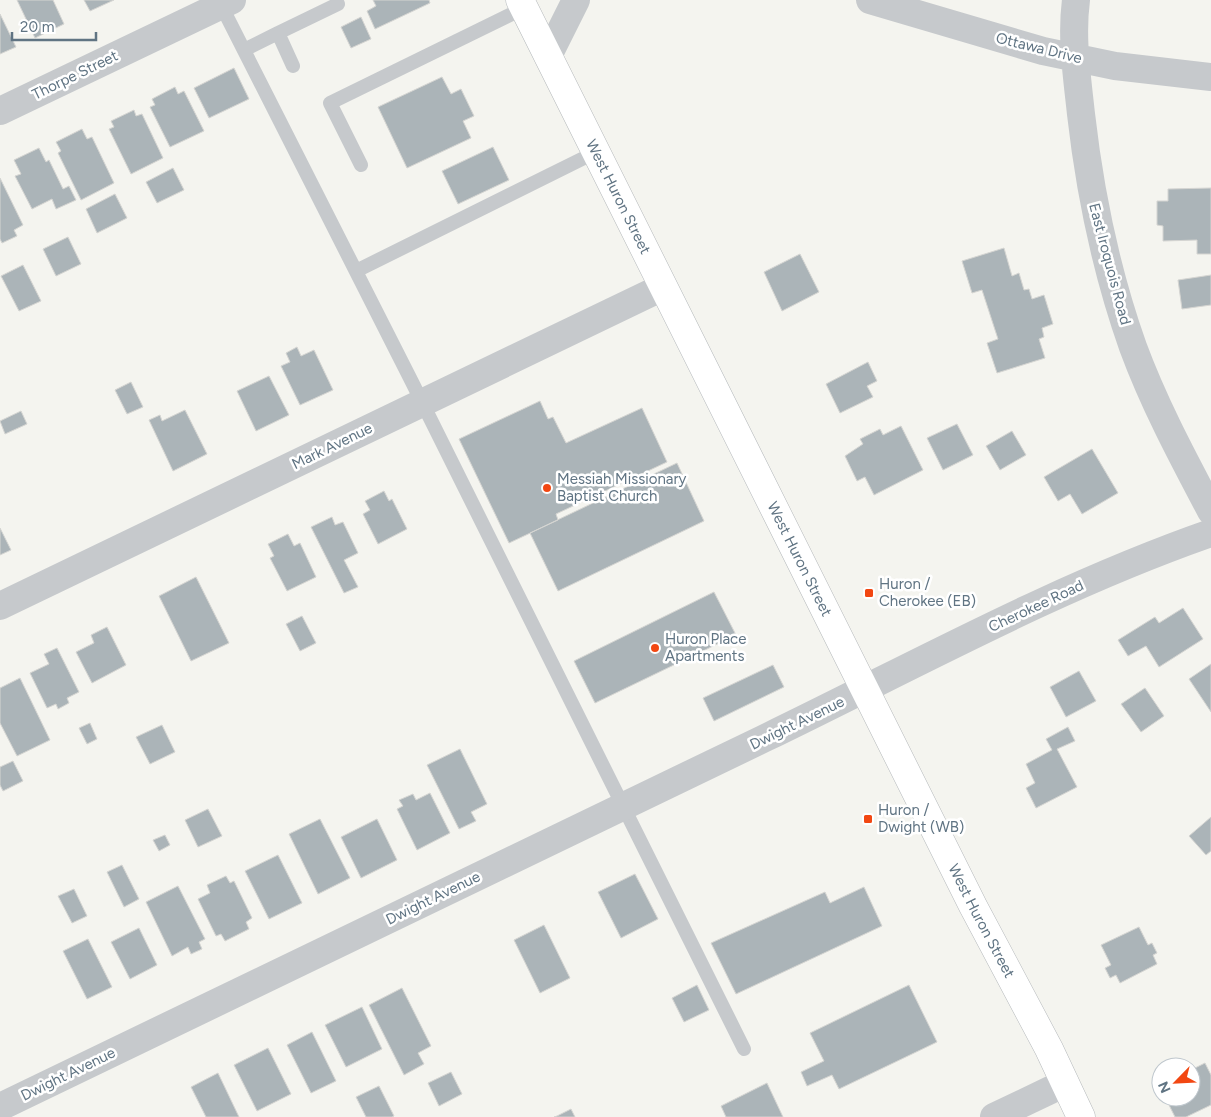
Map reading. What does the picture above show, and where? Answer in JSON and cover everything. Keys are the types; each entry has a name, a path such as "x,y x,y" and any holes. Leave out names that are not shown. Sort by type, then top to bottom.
{"highway":[{"name":"West Huron Street","path":"522,4 1081,1117"}],"street":[{"path":"548,56 576,0"},
{"name":"Ottawa Drive","path":"870,0 1043,51 1115,66 1211,77"},
{"name":"East Iroquois Road","path":"1076,0 1075,58 1090,183 1120,309 1155,399 1211,512"},
{"name":"Thorpe Street","path":"0,112 226,3"},
{"name":"Mark Avenue","path":"0,606 663,287"},
{"name":"Cherokee Road","path":"865,690 1035,605 1138,561 1211,533"},
{"name":"Dwight Avenue","path":"0,1107 865,690"},
{"path":"994,1117 1064,1083"}],"lane":[{"path":"226,3 244,50 422,402 744,1049"},
{"path":"244,50 338,4"},
{"path":"361,165 330,103 522,4"},
{"path":"278,33 293,66"},
{"path":"356,272 596,152"}],"building":[{"path":"17,0 53,0 64,24 35,38"},
{"path":"84,0 114,0 90,11"},
{"path":"373,0 429,0 430,3 375,29 367,11 376,6"},
{"path":"0,14 16,47 0,54"},
{"path":"361,17 371,39 351,48 341,27"},
{"path":"234,68 249,99 209,118 194,88"},
{"path":"442,77 451,94 461,89 474,116 463,121 471,138 407,168 378,107"},
{"path":"175,87 178,94 184,91 204,131 170,147 150,107 155,105 152,99"},
{"path":"134,110 136,116 142,114 163,158 131,174 109,129 114,127 111,121"},
{"path":"82,129 87,139 92,137 114,183 81,200 58,153 61,151 56,142"},
{"path":"493,147 509,180 458,204 442,171"},
{"path":"39,148 46,162 49,160 63,189 69,186 76,200 56,209 52,199 32,209 15,176 21,174 14,160"},
{"path":"173,168 184,190 157,203 146,182"},
{"path":"0,178 23,225 14,230 17,236 2,243 0,239"},
{"path":"1211,188 1211,254 1197,254 1197,240 1163,241 1163,226 1157,225 1157,201 1168,201 1168,189"},
{"path":"115,194 127,218 97,233 86,209"},
{"path":"68,237 81,264 56,276 43,249"},
{"path":"1004,248 1012,276 1019,273 1024,290 1029,289 1032,299 1044,295 1053,324 1042,328 1044,337 1039,339 1045,358 997,373 987,343 998,339 982,290 972,293 962,261"},
{"path":"800,254 819,292 782,311 764,272"},
{"path":"23,265 41,301 19,311 1,276"},
{"path":"1211,275 1211,305 1182,309 1178,280"},
{"path":"297,347 301,356 314,350 333,390 300,405 281,366 290,362 286,353"},
{"path":"868,362 877,381 867,386 873,397 840,413 826,384"},
{"path":"269,376 289,415 256,431 237,391"},
{"path":"131,382 143,407 127,414 115,390"},
{"name":"Messiah Missionary Baptist Church","path":"540,401 548,419 553,417 566,443 642,408 667,462 556,514 558,520 509,543 459,439"},
{"path":"185,410 207,454 173,471 149,420 160,415 162,421"},
{"path":"21,411 27,424 5,434 0,421"},
{"path":"957,424 973,455 943,470 927,438"},
{"path":"901,426 923,470 874,495 865,477 857,481 845,456 863,444 860,439 880,429 883,435"},
{"path":"1012,431 1026,455 1000,470 986,446"},
{"path":"1092,449 1118,493 1082,514 1070,494 1058,501 1044,477"},
{"path":"677,463 704,521 558,591 530,533"},
{"path":"384,491 389,501 392,499 407,529 378,544 363,514 370,510 365,501"},
{"path":"332,517 335,525 343,522 358,553 344,560 358,587 344,593 311,527"},
{"path":"0,528 11,550 0,555"},
{"path":"288,534 294,546 300,543 316,577 287,591 270,558 274,556 268,544"},
{"path":"196,577 229,643 191,661 159,596"},
{"name":"Huron Place Apartments","path":"714,592 736,635 595,703 574,661"},
{"path":"1183,608 1203,639 1159,667 1146,646 1128,656 1118,640 1155,617 1159,623"},
{"path":"302,616 316,643 300,651 286,624"},
{"path":"107,627 126,665 92,683 76,652 94,643 91,635"},
{"path":"57,648 79,692 67,698 69,703 58,709 56,704 47,708 30,673 49,664 44,654"},
{"path":"1211,664 1211,712 1189,679"},
{"path":"773,665 784,687 714,721 703,698"},
{"path":"1079,671 1096,701 1066,717 1050,687"},
{"path":"20,678 50,740 17,756 0,723 0,688"},
{"path":"1145,688 1164,716 1141,732 1121,704"},
{"path":"90,723 97,739 87,744 79,728"},
{"path":"162,725 175,752 150,764 136,737"},
{"path":"1068,727 1075,741 1057,749 1077,787 1036,808 1026,788 1035,783 1026,764 1052,750 1046,739"},
{"path":"460,749 487,804 471,812 476,821 459,829 427,765"},
{"path":"13,761 23,781 3,791 0,785 0,767"},
{"path":"430,793 450,833 417,850 397,809 403,806 399,800 413,794 416,800"},
{"path":"208,809 222,836 198,847 185,820"},
{"path":"1211,817 1211,851 1206,855 1189,836"},
{"path":"320,819 350,878 318,894 289,834"},
{"path":"377,819 397,860 361,878 341,837"},
{"path":"165,835 170,845 159,851 153,840"},
{"path":"278,855 302,903 269,919 245,871"},
{"path":"122,865 139,899 124,907 107,872"},
{"path":"635,874 658,919 621,938 598,892"},
{"path":"226,876 230,883 234,881 252,918 246,922 249,929 225,941 221,934 216,936 198,899 210,893 207,885"},
{"path":"178,886 205,939 199,942 202,949 191,954 188,947 172,956 146,902"},
{"path":"864,887 882,926 736,994 711,943 825,892 830,903"},
{"path":"74,889 87,916 72,923 58,896"},
{"path":"544,925 570,978 540,993 514,940"},
{"path":"1139,927 1148,945 1152,943 1157,953 1153,955 1157,964 1120,983 1116,975 1110,978 1105,968 1111,965 1101,945"},
{"path":"139,928 157,965 130,979 111,942"},
{"path":"88,939 112,987 87,999 63,951"},
{"path":"697,985 709,1010 684,1022 672,998"},
{"path":"909,985 937,1042 839,1089 832,1075 807,1086 801,1072 824,1061 810,1033"},
{"path":"402,988 431,1046 418,1053 424,1064 404,1075 369,1005"},
{"path":"362,1007 382,1049 346,1067 325,1025"},
{"path":"312,1032 336,1081 311,1093 287,1045"},
{"path":"268,1048 291,1094 257,1111 234,1065"},
{"path":"1205,1063 1211,1075 1211,1105 1186,1117 1175,1117 1170,1107 1201,1107 1201,1065"},
{"path":"451,1072 462,1094 439,1106 428,1083"},
{"path":"218,1073 239,1117 206,1117 191,1087"},
{"path":"767,1083 783,1117 726,1117 721,1106"},
{"path":"379,1086 394,1116 366,1117 356,1097"},
{"path":"571,1109 575,1117 554,1117 557,1116"}],"place":[{"name":"Messiah Missionary Baptist Church","path":"547,488"},
{"name":"Huron / Cherokee (EB)","path":"869,593"},
{"name":"Huron Place Apartments","path":"655,648"},
{"name":"Huron / Dwight (WB)","path":"868,819"}]}
